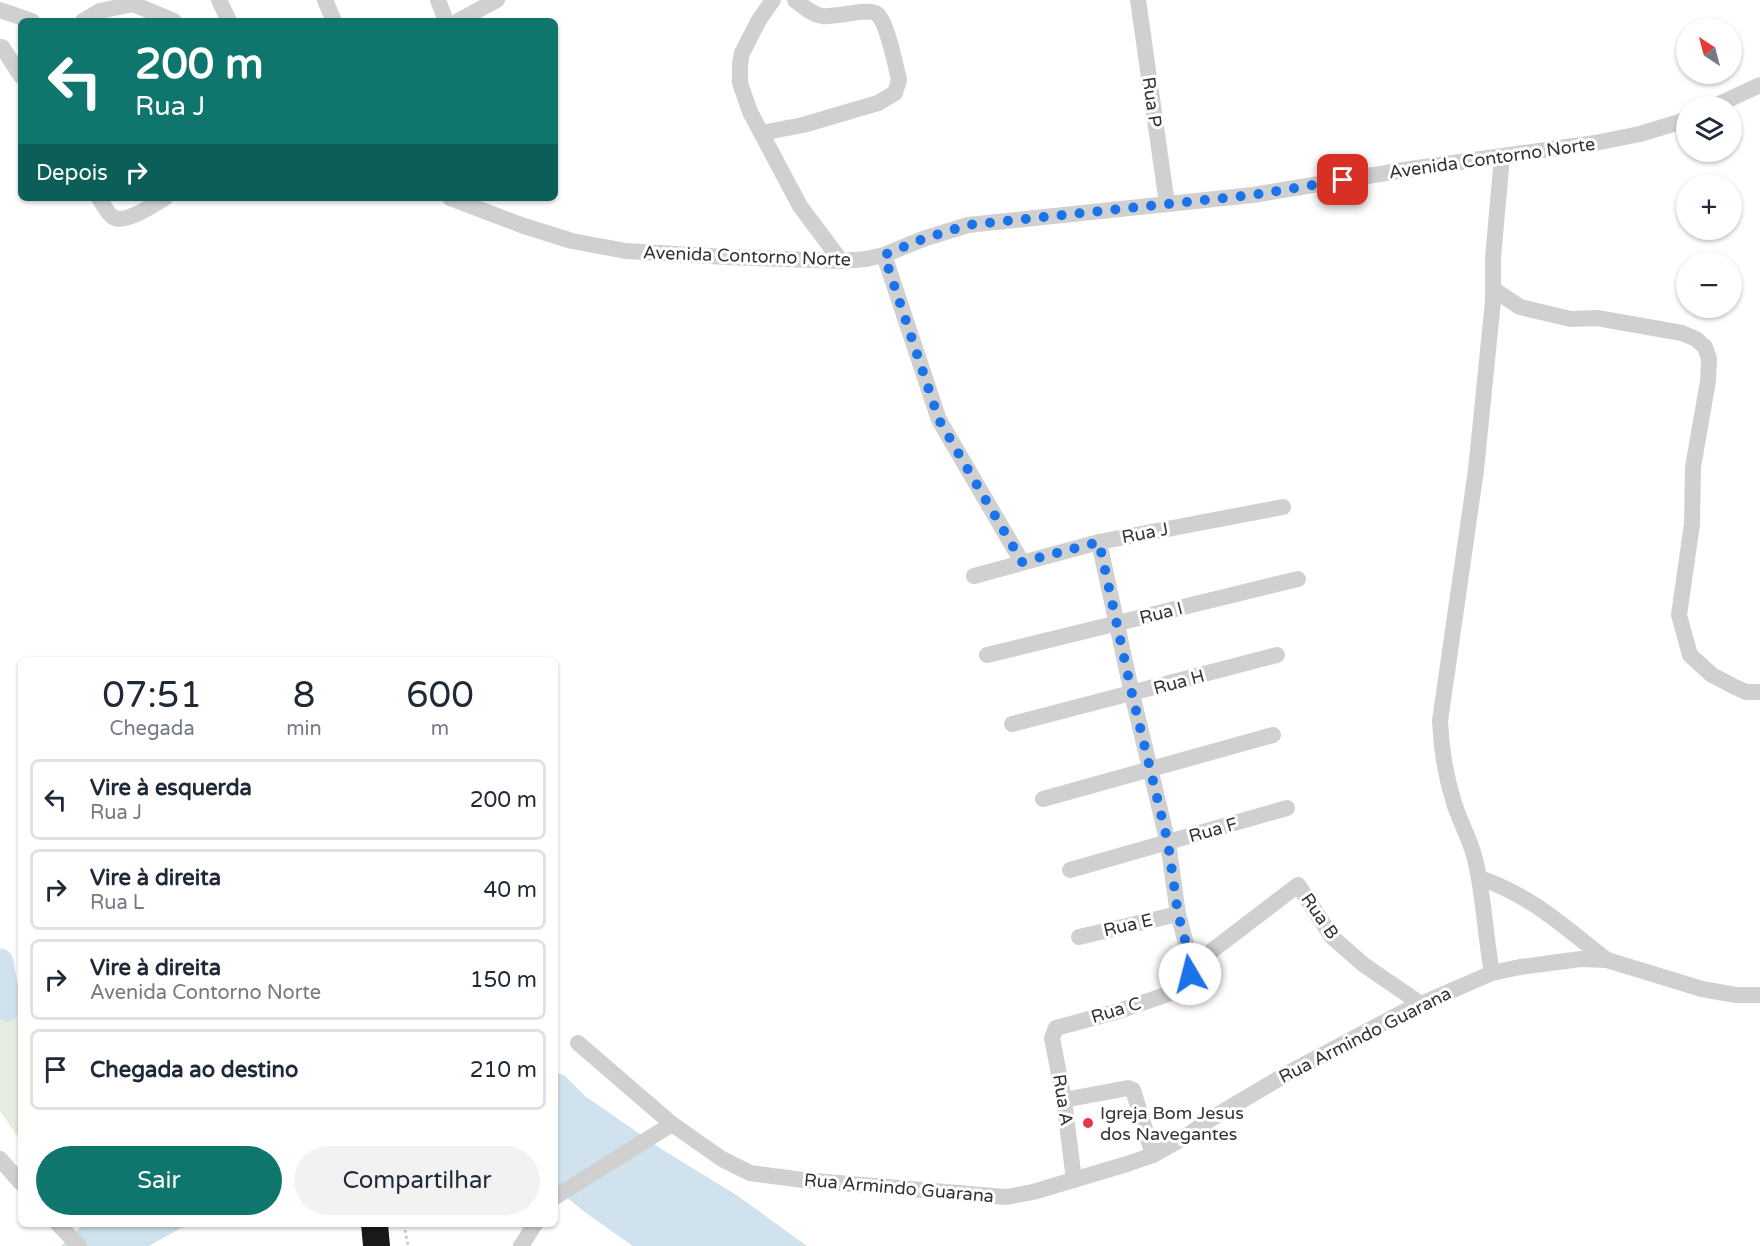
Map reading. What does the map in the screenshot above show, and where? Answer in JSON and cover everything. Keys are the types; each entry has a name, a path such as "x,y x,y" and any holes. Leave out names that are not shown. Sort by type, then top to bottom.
{"street":[{"path":"219,0 228,18"},
{"path":"325,0 333,18"},
{"path":"438,0 445,18"},
{"path":"464,18 497,0"},
{"path":"773,0 748,39 740,64 740,83 750,112 800,206 841,261"},
{"path":"761,133 803,126 878,103 895,93 898,87 899,80 888,38 881,19 876,13 871,11 835,17 820,16 795,0"},
{"name":"Rua P","path":"1138,0 1167,204"},
{"path":"86,18 98,5 133,4 167,18"},
{"path":"0,10 23,18"},
{"path":"1,46 18,53"},
{"path":"1,46 18,72"},
{"path":"1736,96 1760,85"},
{"name":"Avenida Contorno Norte","path":"458,201 572,241 626,252 841,261 884,255 923,239 968,225 1253,195 1410,169 1606,141 1676,123"},
{"path":"1492,973 1480,878 1471,842 1455,804 1441,740 1440,721 1476,470 1493,289 1502,157"},
{"path":"101,201 113,218 119,220 132,217 160,201"},
{"path":"884,255 939,420 1022,562"},
{"path":"1493,289 1520,307 1571,319 1597,318 1682,333 1696,339 1705,347 1708,360 1708,381 1693,467 1692,524 1679,615 1690,655 1712,675 1746,692 1760,692"},
{"name":"Rua J","path":"974,576 1099,542 1283,507"},
{"path":"1099,542 1116,625 1168,843 1178,914 1192,966"},
{"name":"Rua I","path":"987,655 1298,579"},
{"name":"Rua H","path":"1012,724 1277,655"},
{"path":"1043,799 1273,735"},
{"name":"Rua F","path":"1070,870 1287,808"},
{"path":"1480,878 1522,896 1607,960 1702,989 1736,995 1760,995"},
{"name":"Rua B","path":"1192,966 1298,885 1332,937 1364,965 1421,1004"},
{"name":"Rua E","path":"1079,937 1178,914"},
{"name":"Rua Armindo Guarana","path":"578,1043 672,1124 734,1166 750,1173 1006,1197 1033,1192 1153,1155 1290,1072 1421,1004 1492,973 1581,959 1607,960"},
{"name":"Rua C","path":"1061,1026 1119,1011 1168,994 1183,985 1192,966"},
{"name":"Rua A","path":"1061,1026 1056,1028 1052,1038 1064,1100 1074,1180"},
{"path":"1064,1100 1128,1088 1133,1090 1153,1155"},
{"path":"558,1195 672,1124"},
{"path":"0,1159 18,1180"},
{"path":"61,1227 79,1246"},
{"path":"520,1246 534,1227"}],"path":[{"path":"405,1227 408,1246"}],"shaded area":[{"path":"18,1005 18,1137 0,1111 0,1017"}],"water":[{"path":"558,1074 564,1075 585,1096 663,1150 738,1196 807,1246 633,1246 558,1190"},
{"path":"81,1227 183,1227 149,1246 61,1246"}],"building":[{"path":"361,1227 388,1227 390,1246 363,1246"}],"waterway":[{"path":"0,962 8,1008"}],"place":[{"name":"Igreja Bom Jesus dos Navegantes","path":"1088,1123"}],"route":[{"path":"1190,974 1192,966 1178,914 1168,843 1116,625 1099,542 1022,562 939,420 884,255 923,239 968,225 1253,195 1343,180"}]}
